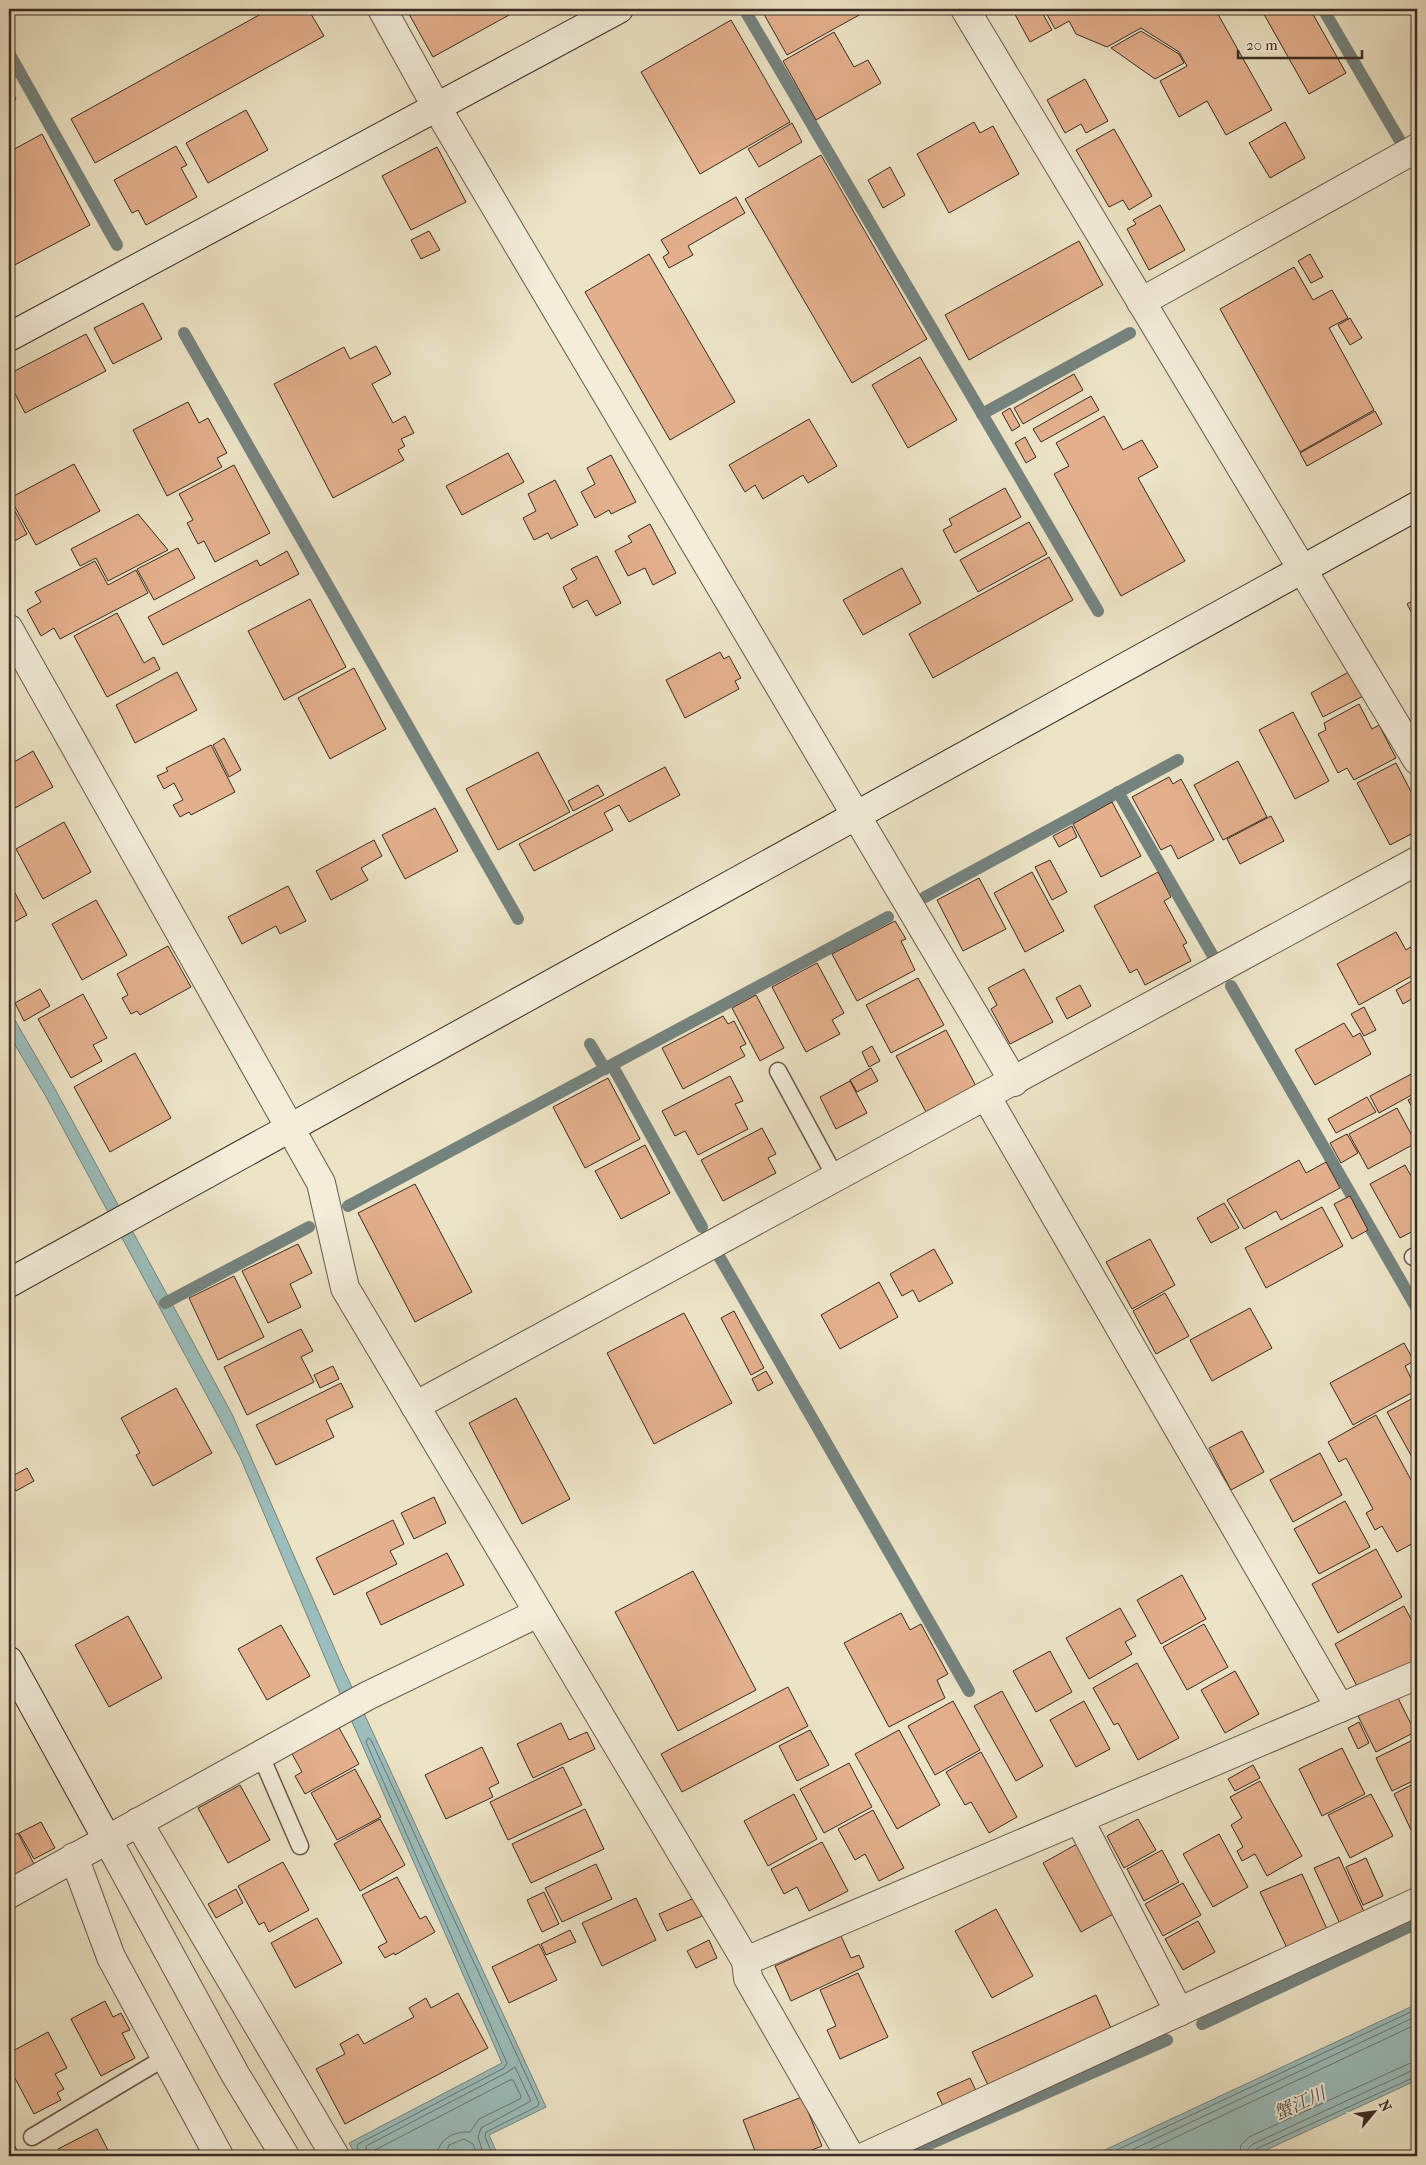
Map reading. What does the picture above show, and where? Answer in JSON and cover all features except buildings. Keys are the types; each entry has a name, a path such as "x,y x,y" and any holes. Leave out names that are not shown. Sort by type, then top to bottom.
{"street":[{"path":"382,9 437,108 1014,1082"},
{"path":"9,337 619,9"},
{"path":"965,9 1417,760"},
{"path":"1142,302 1417,148"},
{"path":"9,1283 1417,506"},
{"path":"9,629 321,1183 345,1288 746,1961 748,1978 850,2156"},
{"path":"415,1406 1014,1082 1417,861"},
{"path":"986,1096 1340,1708"},
{"path":"9,1894 367,1696 538,1613"},
{"path":"9,1661 235,2074 285,2156"},
{"path":"746,1961 1417,1675"},
{"path":"1079,1820 1179,2012"},
{"path":"138,1822 335,2156"},
{"path":"74,1857 111,1957 219,2156"},
{"path":"866,2156 1417,1902"}],"lane":[{"path":"778,1071 836,1178"},
{"path":"260,1754 300,1846"},
{"path":"32,2138 166,2058"}],"water":[{"path":"9,1010 55,1089 232,1414 343,1668 546,2107 489,2135 497,2153 492,2156 467,2156 464,2150 452,2156 356,2156 349,2143 502,2063 353,1724 240,1457 45,1095 9,1035"},
{"name":"蟹江川","path":"1417,2004 1417,2080 1253,2156 1092,2156"}],"waterway":[{"path":"744,9 1098,611"},
{"path":"1323,9 1399,139"},
{"path":"9,53 117,245"},
{"path":"184,333 518,919"},
{"path":"982,414 1130,333"},
{"path":"925,897 1178,760"},
{"path":"1118,792 1213,956"},
{"path":"348,1206 888,917"},
{"path":"1231,986 1417,1309"},
{"path":"590,1044 605,1069"},
{"path":"612,1065 702,1227"},
{"path":"165,1303 309,1227"},
{"path":"720,1258 969,1691"},
{"path":"1202,2024 1417,1923"},
{"path":"902,2156 1167,2040"}]}
